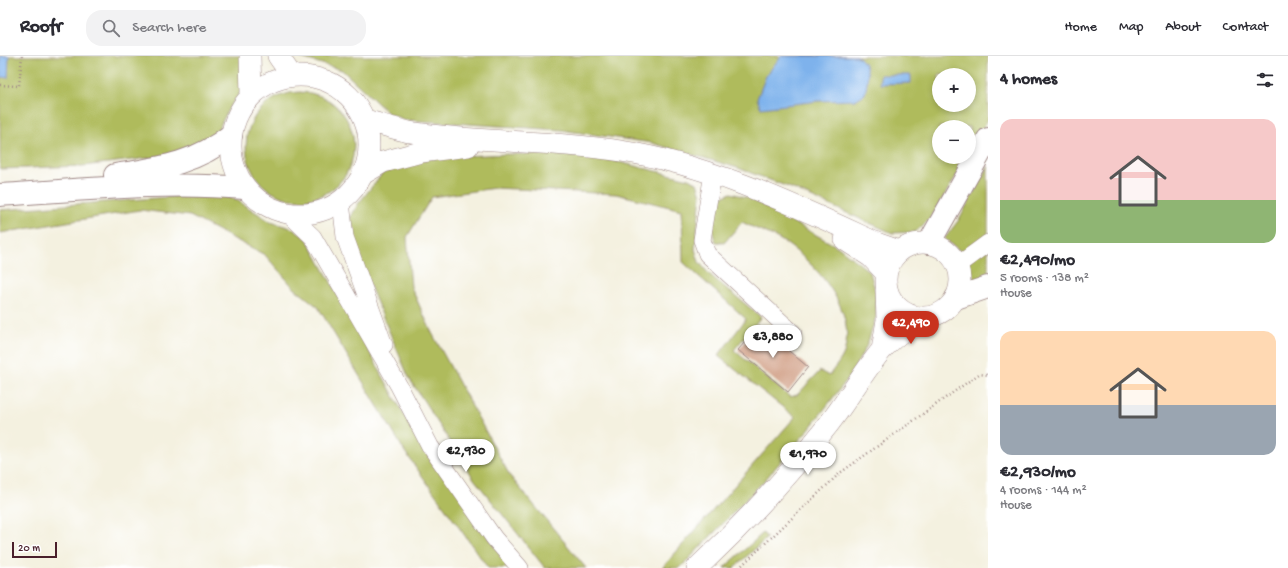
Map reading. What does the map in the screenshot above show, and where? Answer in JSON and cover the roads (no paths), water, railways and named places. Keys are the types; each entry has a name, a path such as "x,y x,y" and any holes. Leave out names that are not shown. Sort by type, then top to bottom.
{"highway":[{"path":"0,186 96,178 145,170 190,160 215,148 231,135"},
{"path":"929,243 988,139"},
{"path":"0,195 166,184 201,184 245,188"},
{"path":"956,298 988,287"}],"main road":[{"path":"250,56 251,95"},
{"path":"278,56 292,76"},
{"path":"292,76 315,77 336,86 354,101 365,120 369,138 369,156 364,174 354,189 341,202 316,213 289,214 272,209 257,200 245,188 235,172 231,154 231,135 238,114 251,95 270,82 292,76"},
{"path":"365,120 409,132 504,141 566,143 668,160 713,173 759,190 800,210 899,251"},
{"path":"364,174 383,162 421,152 504,141"},
{"path":"800,210 871,257 886,280 890,296 896,305 904,312 924,317"},
{"path":"697,568 729,538 782,482 830,423 882,350 901,331 924,317 943,312 956,298 961,278 958,265 951,255 941,247 929,243 918,243 899,251 891,261 886,280 887,320 882,350"}],"street":[{"path":"713,173 702,240 707,254 793,333"},
{"path":"341,202 345,237 399,386"},
{"path":"289,214 313,236 399,386 430,446 494,538 520,568"},
{"path":"958,265 988,243"}],"water":[{"path":"0,56 9,56 8,78 0,77"},
{"path":"781,56 857,56 865,64 866,68 867,83 865,94 855,100 818,101 761,108 757,99 766,76"},
{"path":"880,75 911,75 911,83 880,84"}]}
